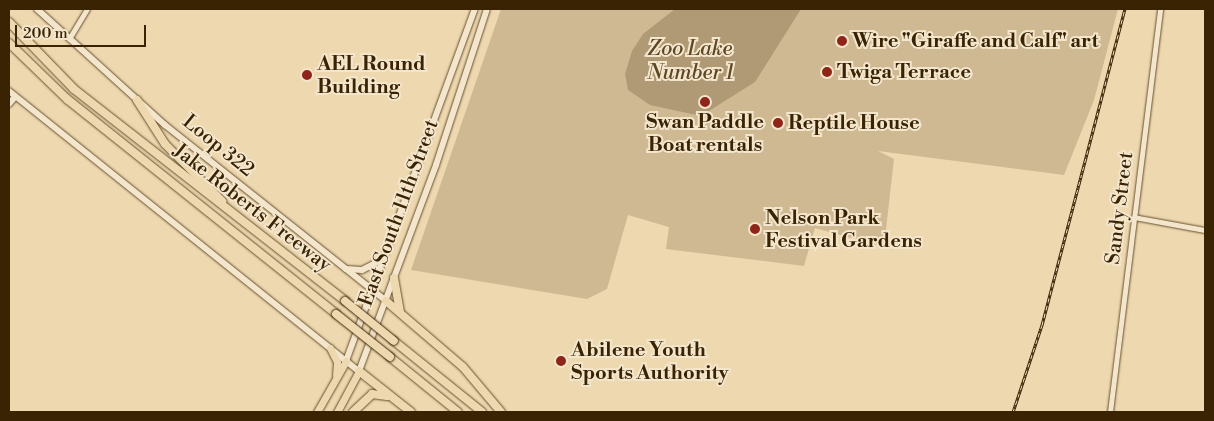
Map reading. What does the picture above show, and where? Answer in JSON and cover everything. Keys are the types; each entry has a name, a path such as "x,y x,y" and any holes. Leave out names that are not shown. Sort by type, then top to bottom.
{"highway":[{"name":"Jake Roberts Freeway","path":"9,22 74,89 482,412"},
{"name":"Jake Roberts Freeway","path":"9,43 67,99 458,412"},
{"path":"137,100 165,144 249,227"},
{"path":"394,278 400,313"},
{"path":"386,301 463,367 500,412"},
{"path":"359,371 411,412"},
{"path":"352,412 372,394 393,399"}],"main road":[{"name":"Loop 322","path":"37,9 137,100 386,301"},
{"name":"East South 11th Street","path":"346,361 475,9"},
{"name":"East South 11th Street","path":"359,371 386,301 487,9"},
{"path":"9,91 359,371 337,412"},
{"path":"344,268 362,270 384,259"},
{"path":"330,348 337,362 334,384"},
{"path":"317,412 346,361"}],"street":[{"path":"68,39 87,9"},
{"name":"Sandy Street","path":"1110,412 1160,9"},
{"path":"9,104 15,97"},
{"path":"1134,217 1205,230"}],"shaded area":[{"path":"501,9 1118,9 1094,100 1064,175 878,151 894,159 884,247 815,228 804,266 666,249 669,227 628,215 607,289 587,299 411,270"}],"water":[{"name":"Zoo Lake Number 1","path":"675,9 801,9 755,82 701,116 650,105 628,90 625,74 632,51 643,34"}],"railway":[{"path":"1013,412 1042,325 1125,9"}],"place":[{"name":"Wire \"Giraffe and Calf\" art","path":"842,41"},
{"name":"Twiga Terrace","path":"827,72"},
{"name":"AEL Round Building","path":"307,75"},
{"name":"Swan Paddle Boat rentals","path":"705,102"},
{"name":"Reptile House","path":"778,123"},
{"name":"Nelson Park Festival Gardens","path":"755,229"},
{"name":"Abilene Youth Sports Authority","path":"561,361"}]}
